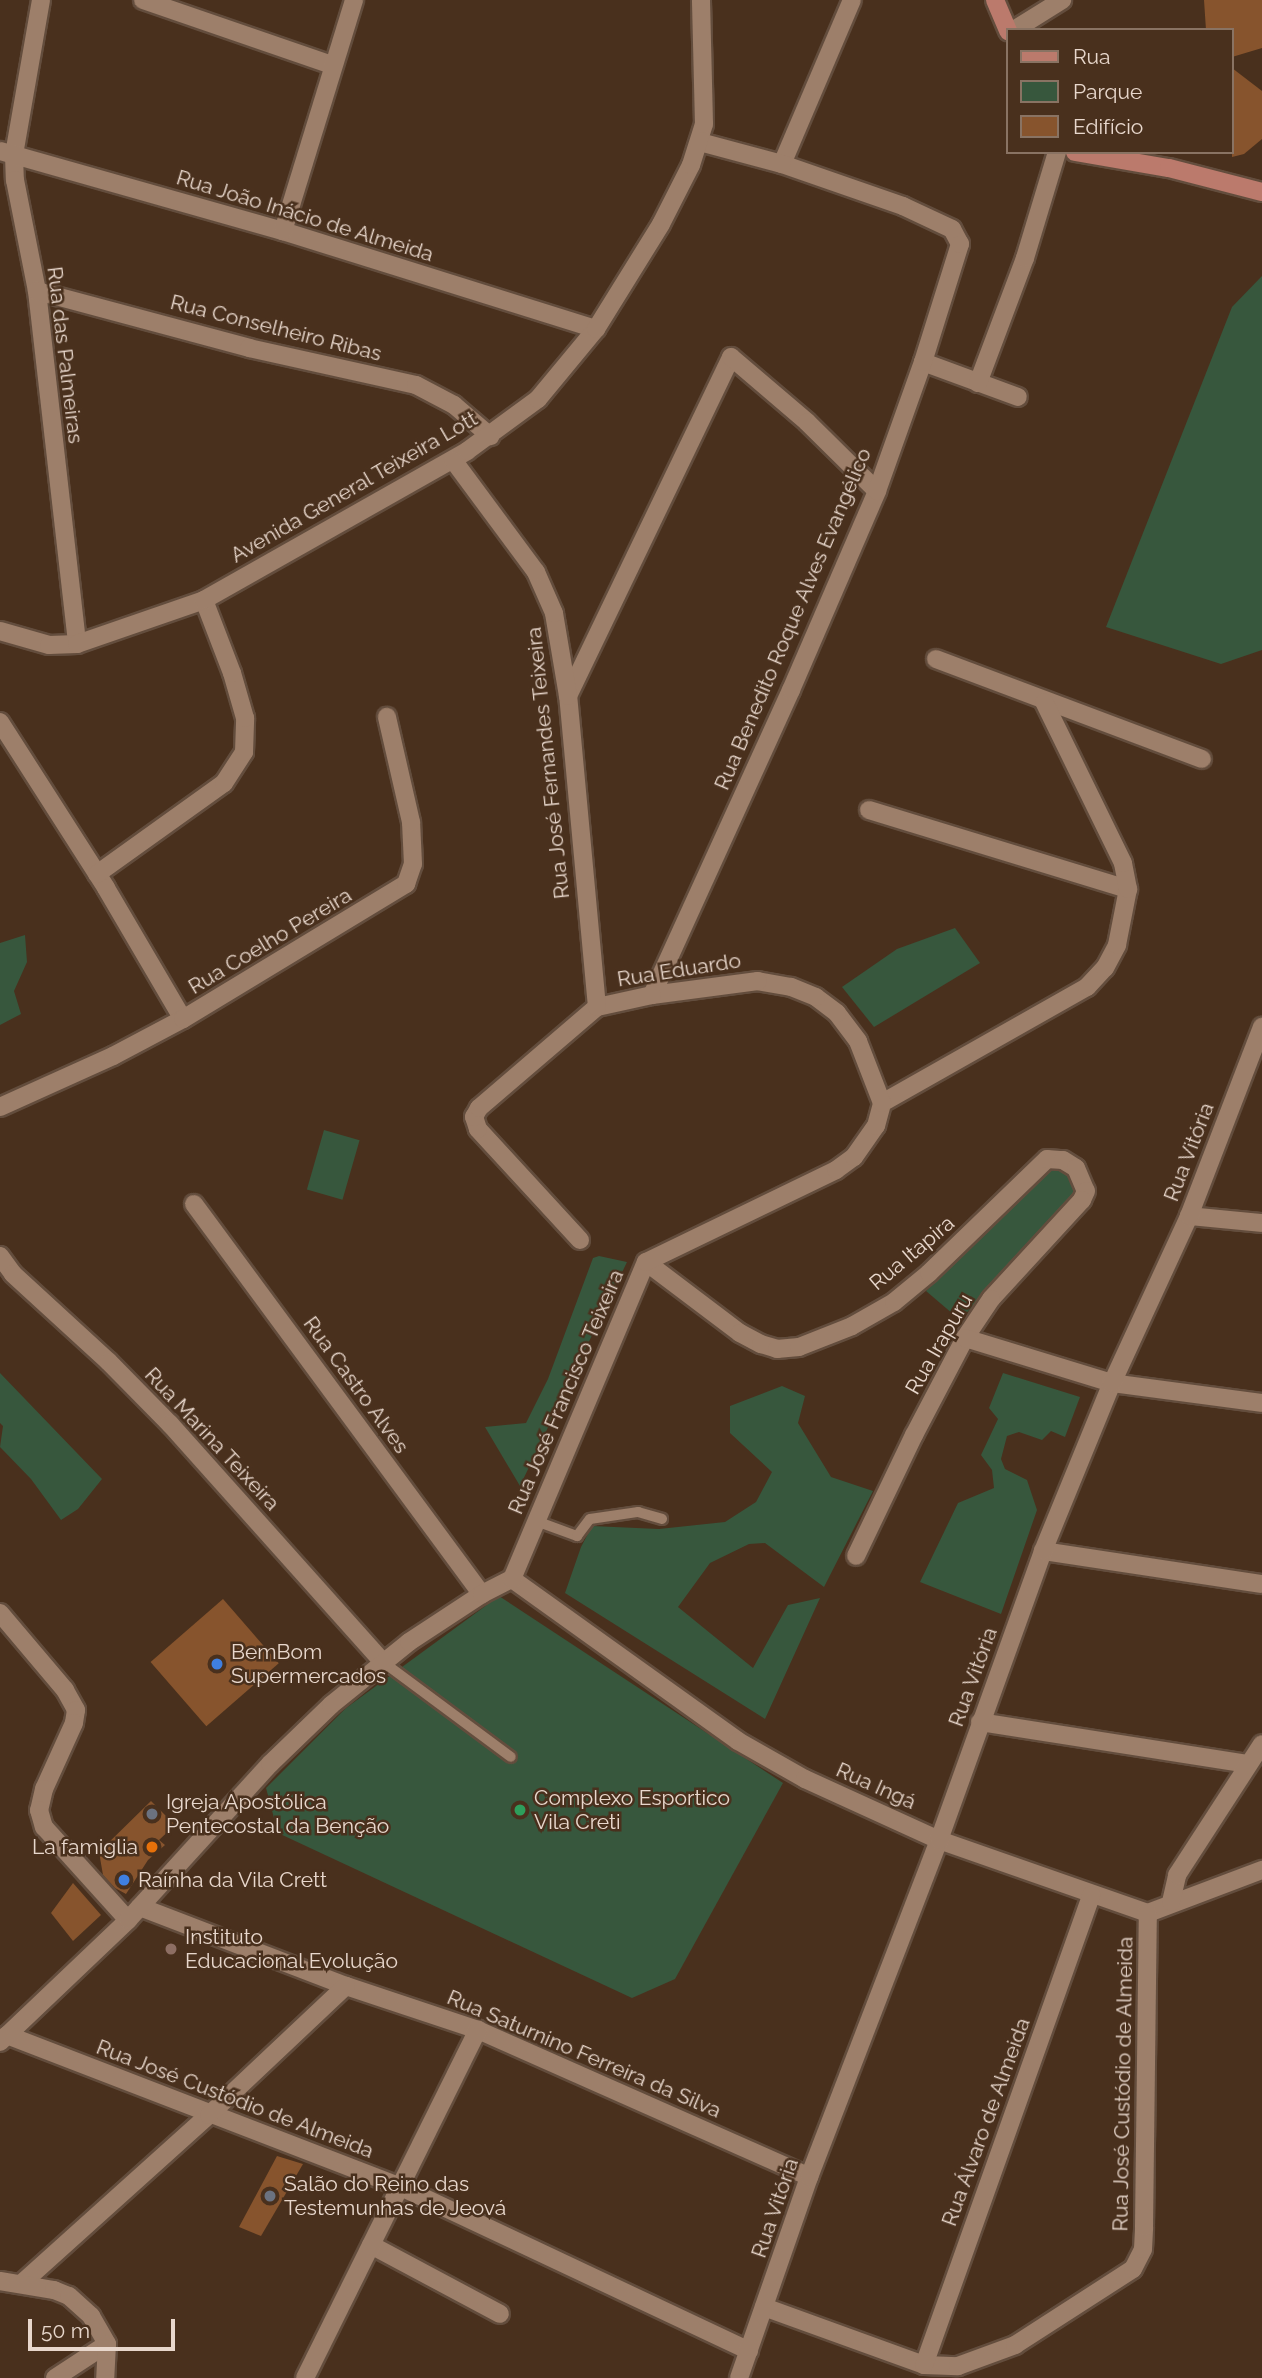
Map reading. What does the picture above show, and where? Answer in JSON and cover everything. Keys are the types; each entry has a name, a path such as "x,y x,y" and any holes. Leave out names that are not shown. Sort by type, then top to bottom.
{"main road":[{"path":"995,0 1007,28"},
{"path":"1087,154 1169,168 1262,192"}],"street":[{"name":"Rua das Palmeiras","path":"41,0 7,153 37,291 77,644"},
{"path":"143,0 332,65"},
{"path":"283,231 354,0"},
{"name":"Avenida General Teixeira Lott","path":"0,631 49,645 77,644 204,600 453,460 538,399 596,329 661,224 700,142 704,124 701,0"},
{"path":"700,142 782,164 852,0"},
{"path":"1017,28 1062,0"},
{"name":"Rua João Inácio de Almeida","path":"7,153 283,231 596,329"},
{"path":"978,383 1025,258 1056,154"},
{"name":"Rua Benedito Roque Alves Evangélico","path":"652,995 791,690 877,491 923,362 960,244 952,229 903,206 782,164"},
{"name":"Rua Conselheiro Ribas","path":"37,291 249,348 416,385 454,405 490,436"},
{"path":"568,696 731,357 807,422 877,491"},
{"path":"923,362 1018,397"},
{"name":"Rua José Fernandes Teixeira","path":"453,460 536,572 546,592 561,639 597,1007"},
{"path":"97,874 223,783 244,752 246,718 204,600"},
{"path":"936,659 1044,702 1202,759"},
{"path":"882,1103 1087,987 1105,968 1117,945 1128,889 1124,863 1044,702"},
{"name":"Rua Coelho Pereira","path":"0,1107 113,1056 183,1019 406,884 412,864 411,822 387,717"},
{"path":"0,722 97,874 183,1019"},
{"path":"869,810 1128,889"},
{"name":"Rua Eduardo","path":"580,1240 478,1129 474,1117 480,1108 597,1007 652,995 758,981 791,987 816,997 837,1013 858,1041 882,1103"},
{"name":"Rua Vitória","path":"739,2378 809,2177 939,1840 1043,1551 1112,1383 1189,1216 1262,1027"},
{"name":"Rua José Francisco Teixeira","path":"512,1579 646,1262 836,1170 866,1143 876,1126 882,1103"},
{"name":"Rua Itapira","path":"646,1262 750,1339 778,1349 799,1348 852,1326 894,1302 929,1273 1046,1159"},
{"name":"Rua Irapuru","path":"856,1556 914,1434 965,1338 991,1299 1082,1200 1086,1191 1076,1168 1063,1160 1046,1159"},
{"name":"Rua Castro Alves","path":"194,1204 482,1594"},
{"path":"1189,1216 1262,1223"},
{"name":"Rua Marina Teixeira","path":"0,1256 13,1274 109,1362 170,1424 383,1662"},
{"path":"965,1338 1112,1383 1262,1403"},
{"path":"1043,1551 1262,1584"},
{"path":"4,2039 134,1914 270,1764 331,1705 383,1662 482,1594 512,1579"},
{"name":"Rua Ingá","path":"512,1579 738,1741 772,1762 939,1840 1148,1913"},
{"path":"0,1613 73,1700 76,1710 74,1723 44,1789 39,1810 44,1827 134,1914"},
{"path":"981,1722 1248,1764"},
{"path":"1171,1902 1177,1875 1262,1744"},
{"path":"1148,1913 1171,1902 1262,1870"},
{"name":"Rua Álvaro de Almeida","path":"924,2365 1091,1895"},
{"name":"Rua José Custódio de Almeida","path":"764,2307 924,2365 958,2366 1015,2345 1119,2281 1139,2261 1144,2227 1148,1913"},
{"name":"Rua Saturnino Ferreira da Silva","path":"134,1914 478,2030 809,2177"},
{"path":"21,2284 209,2115 346,1986"},
{"path":"305,2378 478,2030"},
{"name":"Rua José Custódio de Almeida","path":"4,2039 399,2186 749,2351"},
{"path":"371,2245 500,2314"},
{"path":"0,2281 69,2296 91,2316 107,2344 105,2378"},
{"path":"55,2378 107,2344"}],"lane":[{"path":"536,1521 577,1536 590,1519 638,1512 662,1518"},
{"path":"383,1662 512,1757"}],"green space":[{"path":"1262,276 1262,650 1221,664 1106,627 1232,307"},
{"path":"955,928 980,963 874,1027 842,987 897,949"},
{"path":"25,935 27,962 14,991 21,1014 0,1025 0,943"},
{"path":"324,1130 360,1140 342,1200 307,1190"},
{"path":"1064,1169 1080,1191 960,1320 926,1291 1050,1170"},
{"path":"599,1256 627,1262 520,1486 485,1427 526,1423 548,1379 593,1258"},
{"path":"0,1373 102,1479 78,1509 61,1520 31,1479 0,1447 3,1426 0,1423"},
{"path":"1003,1373 1080,1397 1065,1437 1051,1431 1042,1440 1019,1432 1007,1436 1001,1459 1005,1469 1027,1480 1037,1510 1001,1614 920,1582 958,1503 994,1488 992,1470 981,1455 998,1419 989,1408"},
{"path":"782,1386 805,1396 798,1423 831,1477 873,1491 824,1587 765,1543 749,1544 710,1563 678,1607 753,1668 788,1605 820,1598 765,1719 565,1593 581,1547 592,1526 659,1529 725,1522 756,1502 772,1472 730,1433 730,1406"},
{"name":"Complexo Esportico Vila Creti","path":"499,1596 783,1783 675,1979 632,1998 278,1833 266,1788 346,1708"}],"building":[{"path":"1204,0 1262,0 1262,48 1234,56 1234,28 1206,28"},
{"path":"1234,70 1262,91 1262,139 1244,154 1232,157"},
{"name":"BemBom Supermercados","path":"223,1599 279,1663 206,1726 151,1662"},
{"path":"151,1801 175,1825 159,1840 165,1845 148,1860 126,1894 115,1888 103,1875 99,1852"},
{"path":"73,1883 101,1915 73,1941 51,1913"},
{"name":"Salão do Reino das Testemunhas de Jeová","path":"277,2156 303,2164 261,2236 239,2227"}],"place":[{"name":"BemBom Supermercados","path":"217,1664"},
{"name":"Complexo Esportico Vila Creti","path":"520,1810"},
{"name":"Igreja Apostólica Pentecostal da Benção","path":"152,1814"},
{"name":"La famiglia","path":"152,1847"},
{"name":"Raínha da Vila Crett","path":"124,1880"},
{"name":"Instituto Educacional Evolução","path":"171,1949"},
{"name":"Salão do Reino das Testemunhas de Jeová","path":"270,2196"}]}
